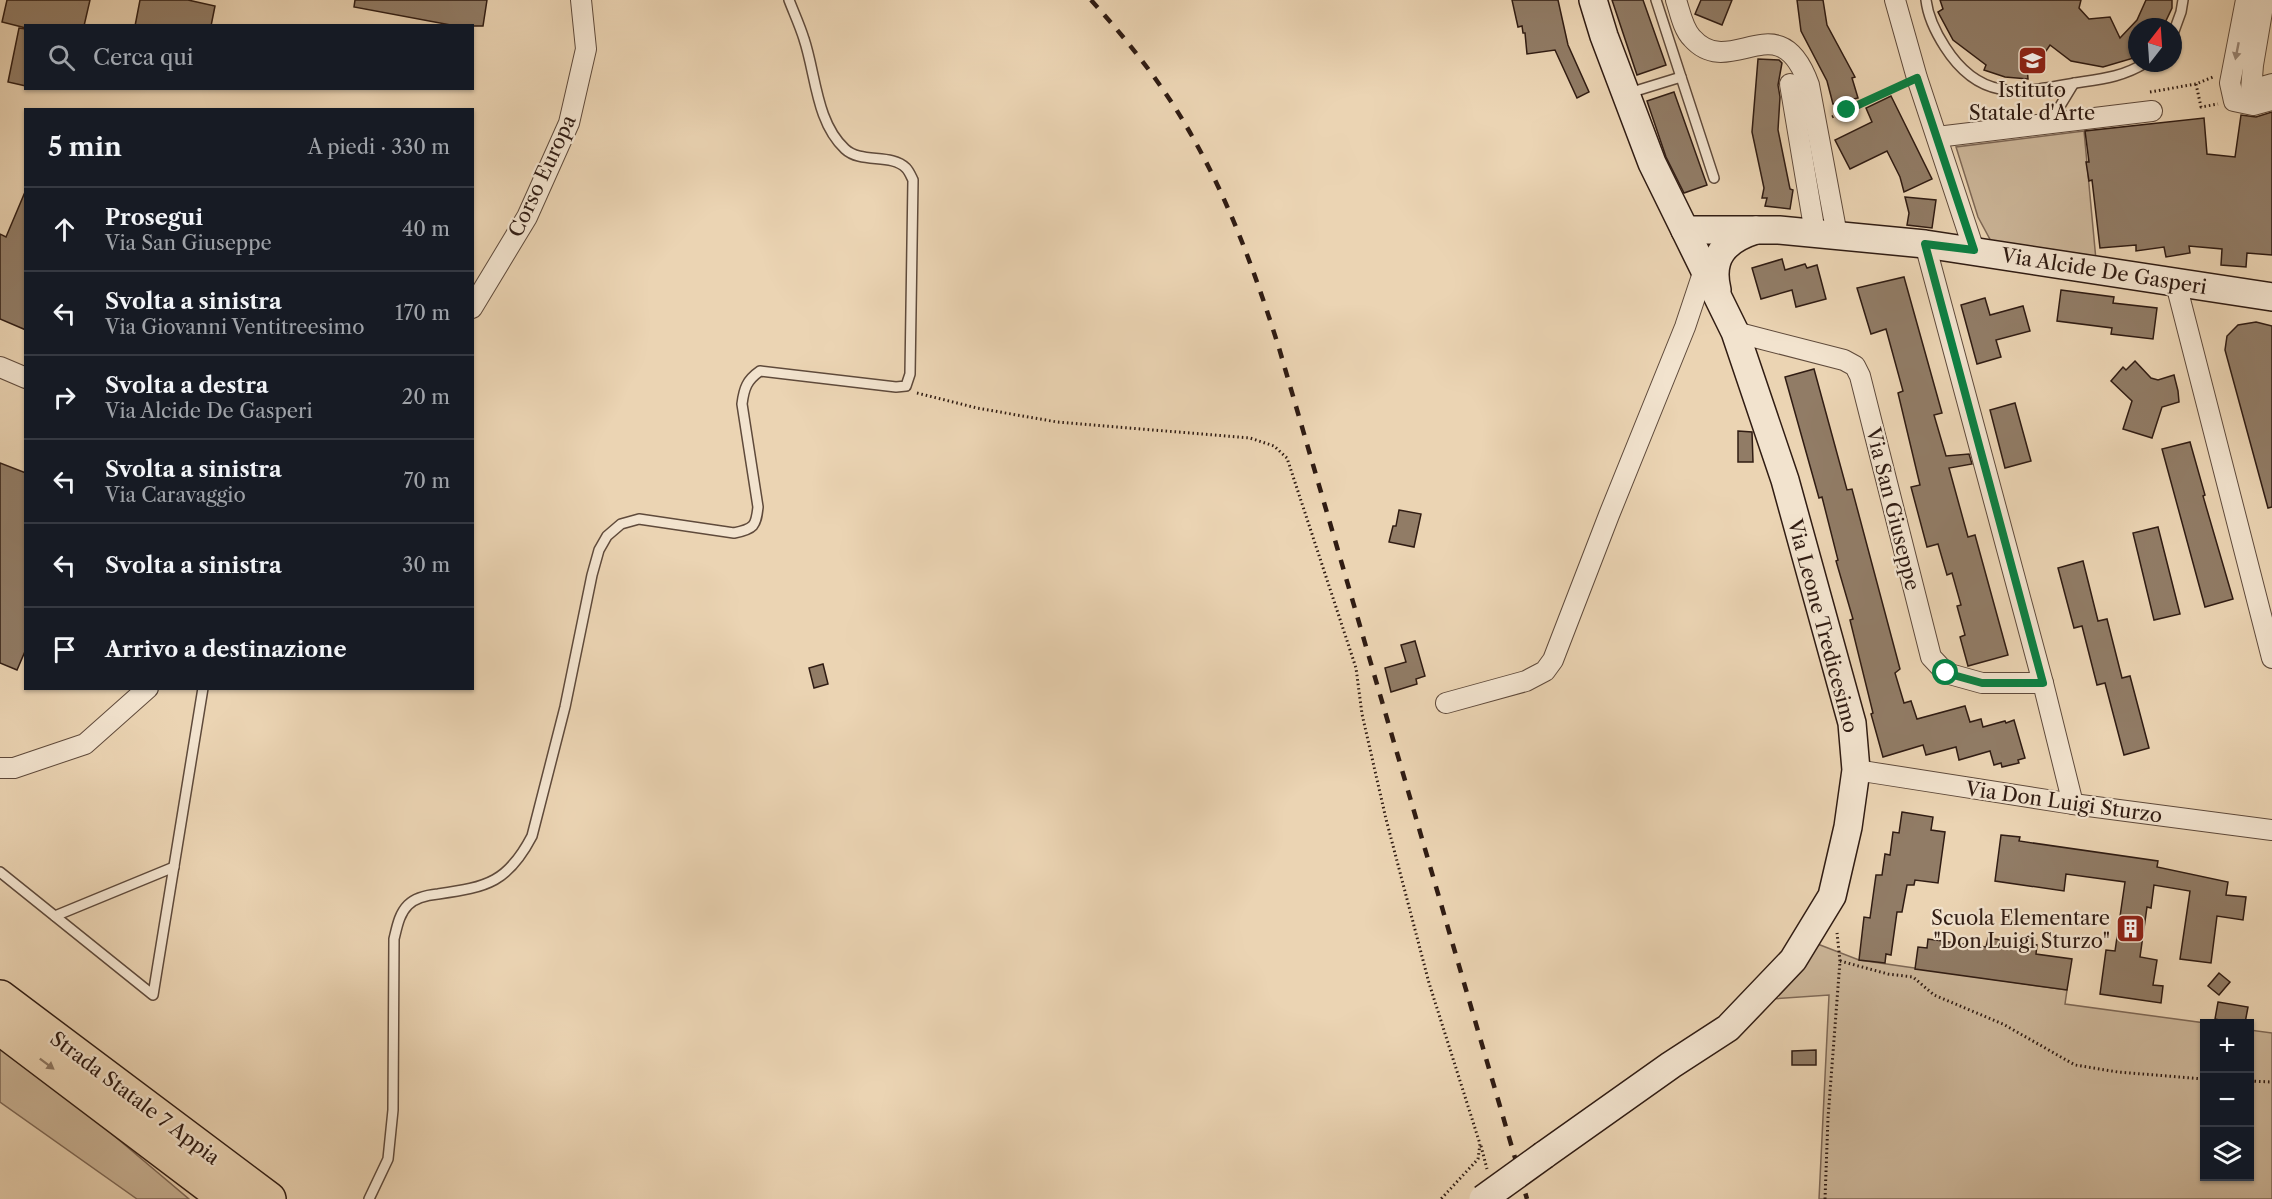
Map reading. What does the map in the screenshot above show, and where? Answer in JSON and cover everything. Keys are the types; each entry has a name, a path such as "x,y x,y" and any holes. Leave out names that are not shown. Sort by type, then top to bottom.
{"highway":[{"name":"Strada Statale 7 Appia","path":"0,997 269,1199"},
{"name":"Strada Statale 7 Appia","path":"0,1028 226,1199"}],"street":[{"name":"Corso Europa","path":"474,305 527,217 569,123 586,49 581,0"},
{"name":"Via Leone Tredicesimo","path":"1483,1199 1671,1065 1728,1028 1793,960 1832,896 1848,827 1856,770 1852,723 1788,491 1735,332 1652,163 1604,36 1593,0"},
{"path":"1676,0 1686,30 1692,39 1710,48 1719,48 1765,27 1782,30 1794,40 1809,86 1826,234"},
{"path":"1895,0 1917,78 1974,250"},
{"path":"2246,0 2230,83 2234,101 2253,105 2272,100"},
{"path":"2264,0 2251,90 2272,84"},
{"path":"1790,84 1826,234"},
{"path":"1937,137 2049,123 2150,101"},
{"name":"Via Alcide De Gasperi","path":"1695,250 1710,254 1742,235 1757,230"},
{"name":"Via Alcide De Gasperi","path":"1695,250 1757,230 1826,234 1974,250 2175,284 2272,297"},
{"path":"1721,303 1715,268 1720,254 1728,244"},
{"path":"1925,244 2043,683 2073,804"},
{"path":"1446,703 1526,681 1545,671 1553,660 1685,327 1695,250"},
{"path":"2175,284 2272,658"},
{"name":"Via San Giuseppe","path":"1735,332 1844,360 1855,366 1860,376 1931,657 1946,673 1982,683 2043,683"},
{"path":"0,367 24,377"},
{"path":"0,768 14,768 85,744 146,690"},
{"name":"Via Don Luigi Sturzo","path":"1856,770 2073,804 2272,830"}],"lane":[{"path":"369,1199 388,1159 393,1110 394,939 400,916 408,904 422,896 470,889 497,879 512,869 524,852 532,836 565,707 592,575 599,550 607,536 621,524 639,519 734,533 748,530 757,522 758,507 742,404 744,390 750,378 760,371 896,387 906,386 910,374 913,180 905,167 847,152 826,125 804,39 789,0"},
{"path":"1656,0 1714,178"},
{"path":"1926,0 1928,13 1941,41 1955,63 1972,79 2008,91 2037,91 2119,77 2128,72"},
{"path":"2180,18 2183,0"},
{"path":"1626,93 1681,77"},
{"path":"2049,123 2074,83"},
{"path":"0,872 153,995 203,690"},
{"path":"55,916 174,867"}],"path":[{"path":"2150,101 2210,80 2217,74"},
{"path":"1847,110 1917,78"},
{"path":"2196,84 2201,106"},
{"path":"906,386 913,392 977,408 1057,422 1250,438 1274,446 1287,458 1356,668 1362,714 1378,784 1429,983 1480,1144 1478,1159 1442,1199"},
{"path":"1825,1199 1828,1118 1840,961 1832,896"},
{"path":"1840,961 1887,974 1913,977 1934,995 2003,1024 2076,1065 2118,1072 2200,1079"},
{"path":"2254,1081 2272,1082"}],"shaded area":[{"path":"2084,131 2096,260 1992,243 1978,217 1956,147"},
{"path":"1815,943 1859,960 2067,990 2065,1004 2200,1022 2200,1181 2254,1181 2254,1031 2272,1033 2272,1199 1819,1199 1829,995 1771,999"},
{"path":"0,1045 67,1096 189,1199 137,1199 0,1102"}],"building":[{"path":"7,0 90,0 84,24 24,24 24,28 2,22"},
{"path":"140,0 188,0 215,6 211,24 135,24"},
{"path":"355,0 487,0 483,26 445,24 354,7"},
{"path":"1512,0 1558,0 1568,45 1589,92 1577,98 1555,50 1527,54 1525,33 1523,33 1522,26 1518,27"},
{"path":"1612,0 1643,0 1666,65 1637,75"},
{"path":"1701,0 1732,0 1722,25 1695,14"},
{"path":"1797,0 1823,0 1827,25 1855,77 1852,78 1858,98 1833,104 1827,81 1801,31"},
{"path":"1940,0 2081,0 2079,8 2089,19 2110,17 2120,38 2128,30 2128,60 2103,67 2071,61 2050,45 2044,54 2026,54 2028,79 2005,77 1984,70 1986,65 1953,40 1938,12 1943,9"},
{"path":"2146,0 2172,0 2172,8 2167,18 2138,18"},
{"path":"19,28 24,29 24,86 8,82"},
{"path":"1758,59 1779,60 1782,63 1778,85 1780,97 1778,130 1790,189 1793,190 1790,209 1765,206 1767,198 1762,198 1764,188 1752,132"},
{"path":"1674,92 1707,185 1684,193 1666,157 1647,101"},
{"path":"1891,96 1932,179 1904,192 1900,177 1887,151 1850,169 1835,140 1872,122 1866,108"},
{"path":"2272,112 2272,255 2247,253 2246,267 2221,265 2222,249 2189,246 2190,253 2166,257 2164,247 2136,251 2136,245 2100,248 2092,180 2089,181 2086,162 2089,162 2085,131 2204,118 2207,154 2235,157 2241,115 2256,117"},
{"path":"24,194 24,329 0,319 0,234 6,237"},
{"path":"1905,197 1936,200 1932,228 1907,225 1909,213"},
{"path":"1782,259 1785,270 1805,264 1807,268 1817,265 1826,299 1796,307 1792,290 1761,299 1752,268"},
{"path":"1904,277 1942,413 1934,415 1946,456 1969,454 1972,464 1949,468 1968,537 1975,535 2008,655 1968,666 1960,637 1965,635 1957,606 1961,605 1952,573 1947,575 1938,544 1927,547 1911,487 1920,485 1898,393 1903,391 1886,329 1871,334 1857,288"},
{"path":"2061,290 2114,297 2113,303 2157,308 2153,339 2111,334 2112,328 2057,321"},
{"path":"1985,298 1990,315 2023,306 2030,331 1996,340 2001,357 1977,364 1961,305"},
{"path":"2256,322 2272,326 2272,507 2268,508 2225,350 2227,336 2238,325"},
{"path":"2135,361 2151,378 2158,380 2174,375 2178,391 2179,402 2162,407 2152,438 2123,429 2132,401 2111,381 2123,367 2126,370"},
{"path":"1814,369 1847,490 1852,489 1900,669 1895,673 1904,703 1911,701 1917,719 1965,706 1970,722 1981,719 1983,727 2014,720 2025,758 2018,760 2019,763 2002,767 2001,763 1994,765 1990,751 1959,760 1956,747 1926,755 1923,745 1883,757 1850,620 1853,619 1836,561 1838,560 1822,497 1819,498 1785,377"},
{"path":"2015,403 2031,461 2005,468 1990,410"},
{"path":"1738,431 1752,432 1753,462 1738,462"},
{"path":"2190,442 2233,599 2205,607 2162,449"},
{"path":"0,463 24,472 24,654 17,670 0,663"},
{"path":"1399,510 1421,514 1414,547 1389,542 1393,526 1396,526"},
{"path":"2158,527 2180,614 2154,620 2133,533"},
{"path":"2083,561 2098,621 2107,619 2122,678 2130,676 2149,748 2124,755 2105,683 2097,685 2082,626 2074,628 2058,568"},
{"path":"1415,641 1425,676 1416,679 1417,684 1391,692 1385,668 1406,662 1401,645"},
{"path":"823,664 828,684 814,688 809,668"},
{"path":"1902,812 1933,817 1931,830 1945,832 1938,883 1915,880 1914,885 1907,885 1902,912 1897,912 1891,955 1886,954 1885,963 1859,960 1864,917 1870,918 1876,875 1882,875 1885,854 1890,855 1893,832 1899,833"},
{"name":"Scuola Elementare \"Don Luigi Sturzo\"","path":"2001,835 2020,837 2019,841 2158,861 2157,867 2228,882 2226,895 2246,897 2243,920 2217,916 2211,963 2180,959 2190,891 2154,885 2151,908 2147,907 2140,957 2157,960 2153,985 2163,986 2161,1003 2100,994 2106,950 2115,951 2125,882 2066,874 2064,891 1995,881"},
{"path":"1988,938 2037,945 2036,954 2072,959 2067,990 1915,969 1918,947 1927,948 1928,939 1986,947"},
{"path":"2219,973 2230,982 2219,995 2208,986"},
{"path":"2218,1002 2248,1007 2246,1019 2215,1019"},
{"path":"1816,1050 1816,1065 1792,1065 1792,1051"}],"railway":[{"path":"1091,0 1145,65 1170,100 1206,161 1230,213 1261,294 1279,348 1527,1199"}],"place":[{"name":"Istituto Statale d'Arte","path":"2032,60"},
{"name":"Scuola Elementare \"Don Luigi Sturzo\"","path":"2131,929"}],"route":[{"path":"1847,110 1917,78 1974,250 1925,244 2043,683 1982,683 1946,673"}]}
